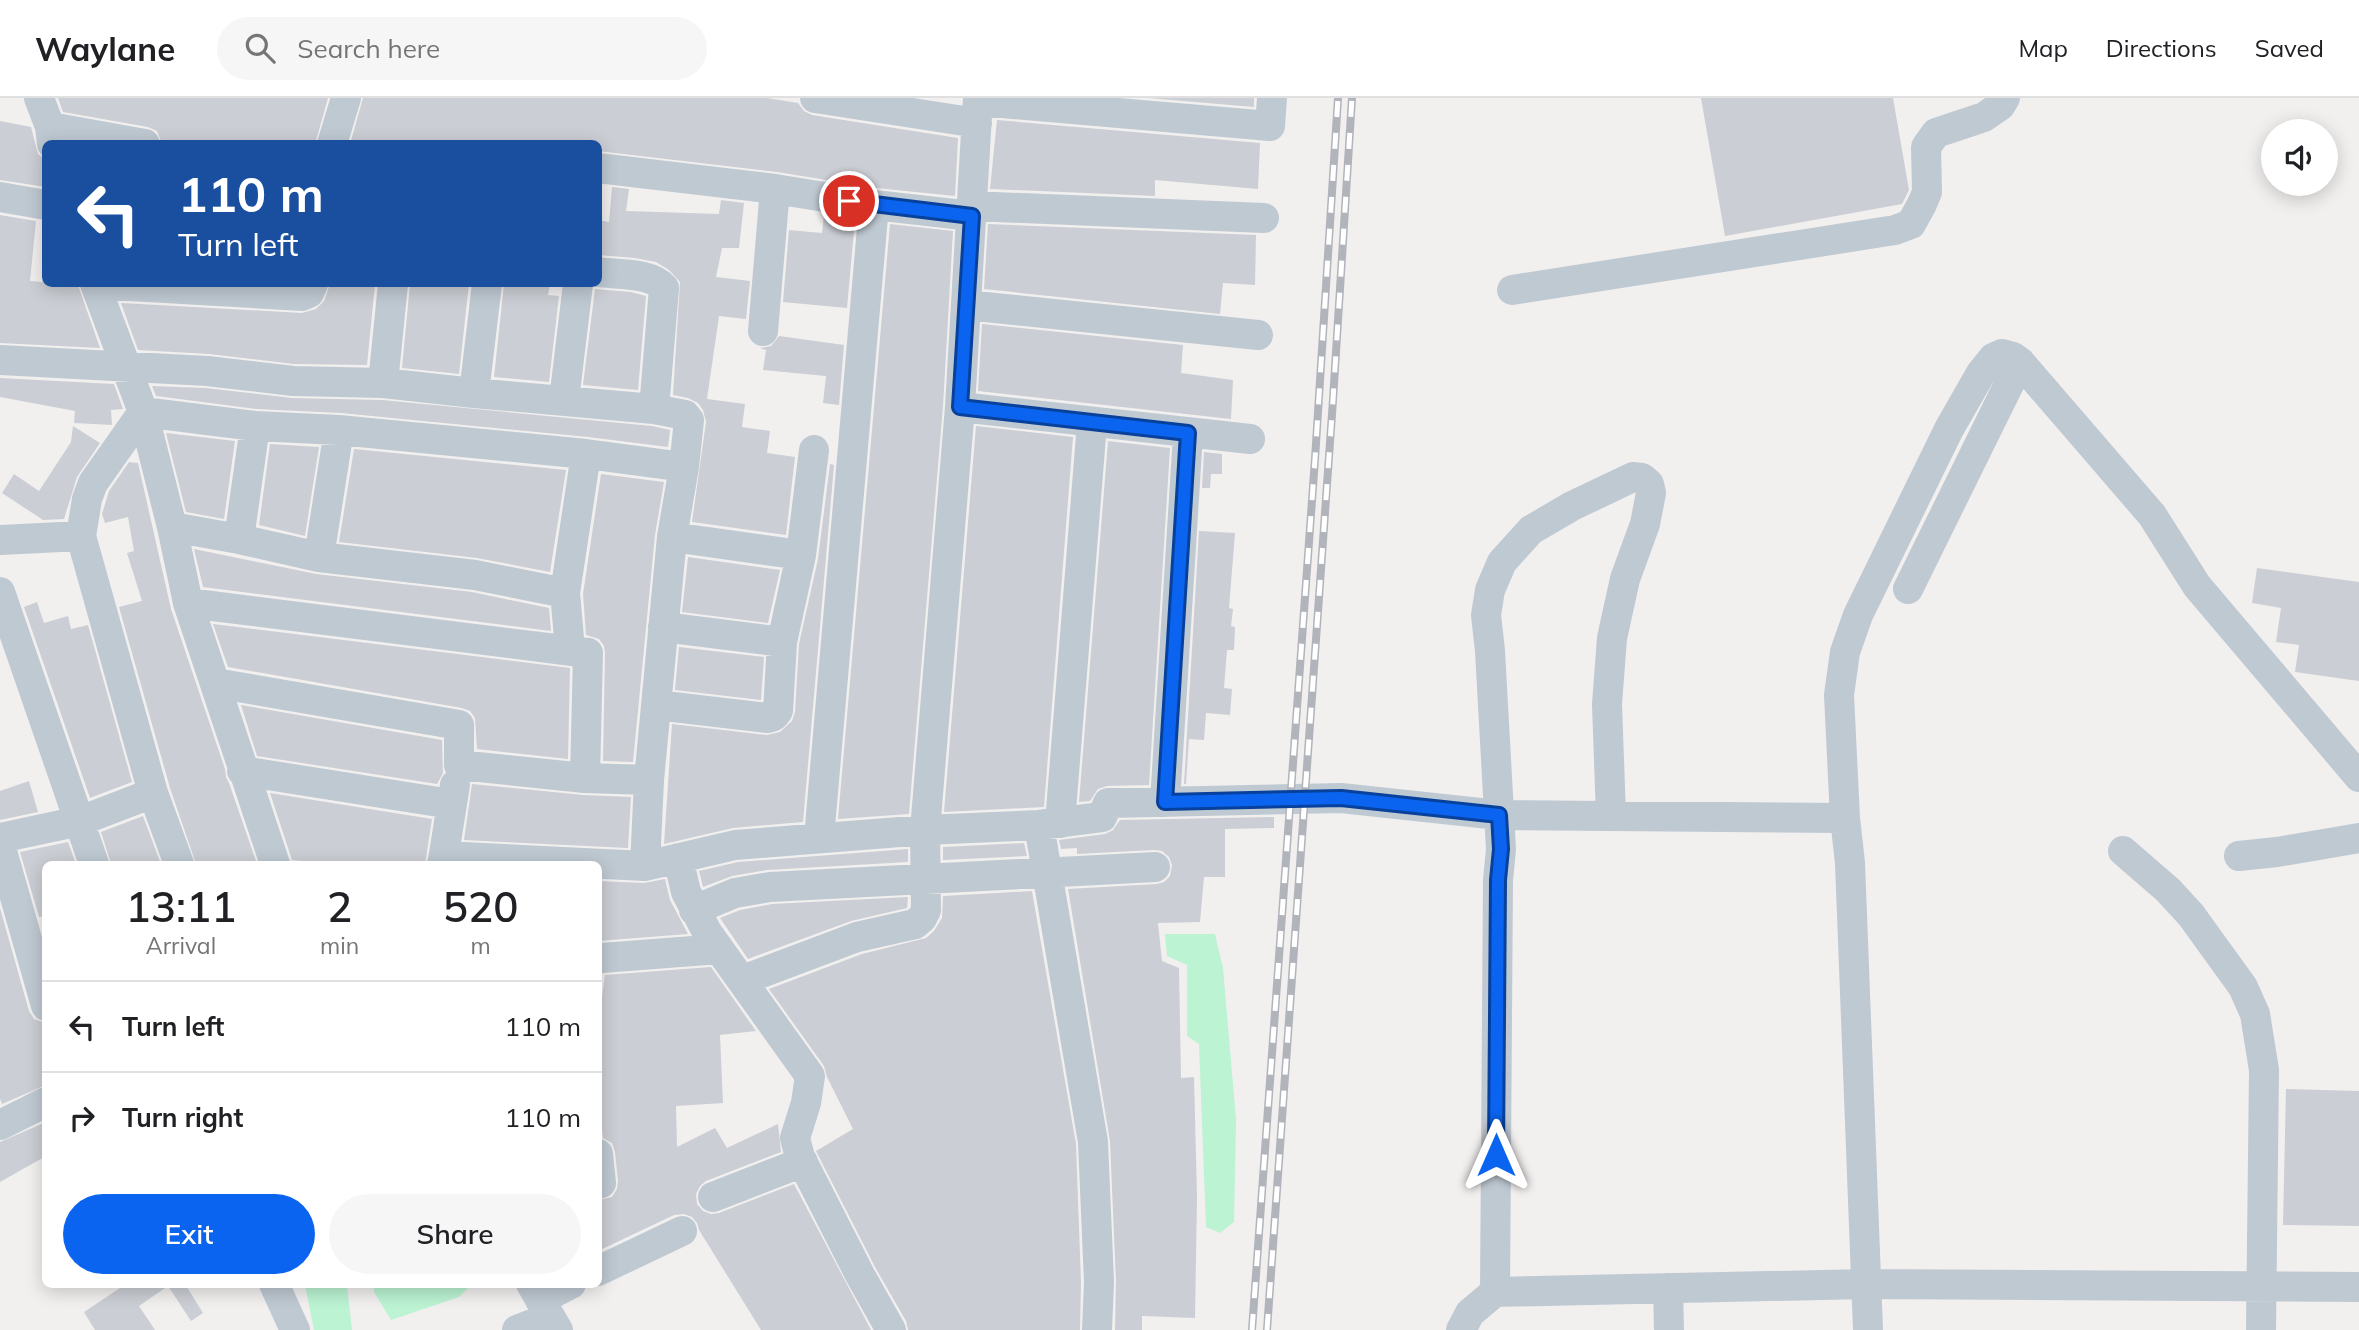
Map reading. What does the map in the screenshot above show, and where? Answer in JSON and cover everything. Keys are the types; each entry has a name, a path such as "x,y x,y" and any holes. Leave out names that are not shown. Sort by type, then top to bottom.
{"street":[{"path":"39,98 51,135 103,140"},
{"path":"333,140 346,98"},
{"path":"815,98 1270,126 1272,98"},
{"path":"1512,290 1895,230 1911,224 1927,192 1926,146 1936,133 1984,117 2000,106 2005,98"},
{"path":"743,980 857,937 915,924 926,910 925,830 960,407 978,108"},
{"path":"602,168 775,189 874,205 972,211 1264,218"},
{"path":"763,331 775,189"},
{"path":"0,197 42,204"},
{"path":"819,838 874,205"},
{"path":"602,273 651,279 664,288 654,409"},
{"path":"96,287 143,412 188,603 274,861"},
{"path":"147,287 302,296 309,293 312,287"},
{"path":"383,383 393,287"},
{"path":"474,393 487,287"},
{"path":"565,400 578,287"},
{"path":"966,305 1258,335"},
{"path":"1868,1330 1850,863 1844,818 1839,695 1845,652 1858,615 1950,429 1981,373 1993,358 2002,354 2013,356 2020,362 2152,515 2197,586 2359,777"},
{"path":"0,360 207,371 293,381 383,383 654,409 685,415 689,420 672,537 663,627 649,780 645,866"},
{"path":"1908,589 2020,362"},
{"path":"960,407 1250,439"},
{"path":"143,412 256,426 338,430 586,454 684,467"},
{"path":"143,412 93,483 87,499 81,536 153,793 178,861"},
{"path":"1092,423 1046,871 1093,1142 1099,1282 1097,1330"},
{"path":"239,539 256,426"},
{"path":"319,556 338,430"},
{"path":"1165,802 1188,433"},
{"path":"656,705 768,718 774,716 780,704 782,642 801,555 814,450"},
{"path":"572,651 565,593 586,454"},
{"path":"1496,1292 1498,880 1501,849 1486,615 1490,590 1502,562 1531,530 1572,506 1633,477 1642,478 1649,484 1651,493 1645,524 1625,579 1612,638 1607,704 1611,816"},
{"path":"172,527 319,556 475,575 565,593"},
{"path":"0,540 81,536"},
{"path":"672,537 801,555"},
{"path":"0,592 93,861"},
{"path":"188,603 588,653 585,778"},
{"path":"663,627 782,642"},
{"path":"215,683 459,725 459,765 442,861"},
{"path":"459,765 585,778 649,780"},
{"path":"242,771 451,804"},
{"path":"0,838 80,821 153,793"},
{"path":"602,864 645,866 735,845 925,830 1049,824 1102,817 1108,803 1341,798 1499,815 1844,818"},
{"path":"2239,856 2359,838"},
{"path":"0,844 42,992"},
{"path":"2123,851 2168,890 2191,915 2243,987 2255,1014 2264,1070 2261,1330"},
{"path":"446,861 463,857 544,861"},
{"path":"678,858 686,892 694,910 810,1076 806,1103 795,1138 803,1163 891,1330"},
{"path":"694,910 735,893 770,887 1155,867"},
{"path":"602,965 719,949"},
{"path":"1,1122 42,1104"},
{"path":"713,1197 803,1163"},
{"path":"602,1269 682,1231"},
{"path":"1461,1330 1470,1313 1496,1292 1867,1284 2261,1284 2359,1287"},
{"path":"277,1288 295,1330"},
{"path":"517,1330 567,1288"},
{"path":"1668,1288 1668,1330"}],"green space":[{"path":"1165,934 1215,934 1223,968 1236,1119 1234,1222 1220,1233 1206,1227 1199,1044 1187,1036 1187,965 1167,956"},
{"path":"306,1288 347,1288 352,1330 314,1330"},
{"path":"374,1288 468,1288 459,1297 391,1320"}],"building":[{"path":"58,98 328,98 316,140 160,140 157,131 148,127 63,112"},
{"path":"363,98 767,98 798,103 804,111 812,115 958,138 955,196 602,151 602,140 351,140"},
{"path":"1148,98 1254,98 1254,107"},
{"path":"1701,98 1893,98 1909,190 1902,204 1725,236"},
{"path":"997,120 1260,143 1258,189 1155,180 1155,196 990,189"},
{"path":"0,121 31,127 38,154 42,157 42,186 0,180"},
{"path":"612,187 629,189 626,211 719,214 721,200 744,203 739,248 722,248 716,277 750,281 746,319 719,316 707,399 745,404 742,427 770,431 767,453 795,457 786,535 692,522 706,422 698,403 673,395 680,282 669,270 656,262 602,255 602,221 609,222"},
{"path":"0,215 36,221 30,281 42,282 42,287 79,287 100,348 0,343"},
{"path":"824,215 855,220 847,308 783,302 789,230 822,233"},
{"path":"890,224 953,231 943,406 909,814 838,819"},
{"path":"988,224 1256,235 1255,285 1223,283 1220,314 984,289"},
{"path":"329,287 375,287 367,365 294,364 209,354 138,350 121,303 302,313 316,309 324,301"},
{"path":"410,287 469,287 459,374 402,368"},
{"path":"504,287 549,287 548,295 559,296 549,382 494,377"},
{"path":"595,289 646,296 638,390 583,385"},
{"path":"982,324 1183,345 1181,373 1233,380 1231,419 978,391"},
{"path":"779,336 844,345 839,405 823,403 826,376 763,370 766,350 760,348 771,346"},
{"path":"0,378 114,384 123,409 111,410 112,425 74,423 75,411 0,397"},
{"path":"152,386 206,388 292,398 382,400 652,426 670,430 668,447 341,413 256,409 156,396"},
{"path":"73,426 100,443 77,477 64,519 43,520 2,493 14,474 39,491 71,442"},
{"path":"976,426 1073,437 1044,807 944,812"},
{"path":"166,433 235,441 224,519 186,512"},
{"path":"1108,441 1170,448 1149,785 1107,786 1098,789 1090,801 1079,802"},
{"path":"270,444 319,447 305,536 259,525"},
{"path":"354,449 566,470 550,572 477,558 339,542"},
{"path":"1204,452 1222,454 1222,474 1211,474 1210,488 1202,488"},
{"path":"129,462 138,463 171,609 256,861 195,861 170,788 119,607 142,601 127,553 134,551 128,517 105,523 102,514 109,491"},
{"path":"830,464 834,465 803,822 733,828 664,844 672,724 767,735 780,732 792,721 795,712 799,644 818,559"},
{"path":"601,474 664,482 655,535 633,762 603,761 605,653 599,639 586,635 583,594"},
{"path":"1199,531 1235,533 1229,608 1233,609 1231,626 1235,627 1234,650 1227,650 1224,688 1232,689 1230,715 1206,713 1204,740 1189,739 1184,784"},
{"path":"194,549 316,574 472,592 549,608 551,631 203,587"},
{"path":"688,557 780,570 768,623 682,612"},
{"path":"2257,568 2359,582 2359,681 2295,672 2299,645 2276,642 2281,608 2252,603"},
{"path":"37,602 44,623 68,616 71,629 88,625 132,782 90,798 24,607"},
{"path":"213,624 570,668 568,759 477,749 475,718 470,711 462,708 228,667"},
{"path":"679,647 764,657 761,700 675,690"},
{"path":"241,705 442,740 443,773 437,784 257,756"},
{"path":"29,781 38,812 0,820 0,791"},
{"path":"472,784 631,797 628,848 464,840"},
{"path":"270,793 432,819 425,861 292,860"},
{"path":"143,816 160,861 110,861 101,832"},
{"path":"1274,817 1274,828 1225,829 1225,877 1204,877 1200,922 1158,923 1162,961 1179,968 1181,1078 1194,1077 1197,1197 1195,1318 1142,1316 1142,1330 1115,1330 1116,1281 1110,1141 1068,889 1157,884 1170,876 1172,865 1169,857 1162,851 1077,854 1077,848 1061,849 1059,840 1105,834 1113,830 1120,820"},
{"path":"68,842 75,861 42,861 42,917 39,917 20,852"},
{"path":"1024,843 1027,856 943,860 943,847"},
{"path":"908,849 908,862 767,870 732,876 703,887 699,871 738,862"},
{"path":"665,879 670,900 688,934 602,941 602,881 644,883"},
{"path":"1032,891 1076,1144 1080,1330 908,1330 906,1321 875,1267 816,1151 853,1129 824,1066 769,989 862,954 926,938 942,918 943,896"},
{"path":"908,897 907,908 851,921 748,959 720,918 740,910 772,904"},
{"path":"0,908 29,1011 34,1019 42,1022 42,1087 2,1104"},
{"path":"711,967 756,1031 720,1035 723,1103 676,1106 677,1147 715,1128 727,1148 778,1124 781,1152 706,1181 696,1194 697,1204 703,1211 719,1213 794,1184 871,1330 761,1330 697,1223 684,1214 674,1215 602,1249 602,1199 612,1197 618,1181 615,1152 612,1143 603,1138 602,1128 602,997 605,975"},
{"path":"2286,1089 2359,1091 2359,1226 2283,1225"},
{"path":"42,1124 42,1158 0,1182 0,1142"},
{"path":"120,1288 165,1288 139,1306 155,1330 95,1330 84,1312"},
{"path":"169,1288 187,1288 203,1313 191,1321"}],"railway":[{"path":"1252,1330 1315,459 1338,98"},
{"path":"1267,1330 1352,98"}],"route":[{"path":"849,201 972,216 960,407 1188,433 1165,802 1341,798 1499,815 1501,849 1498,880 1496,1155"}]}
